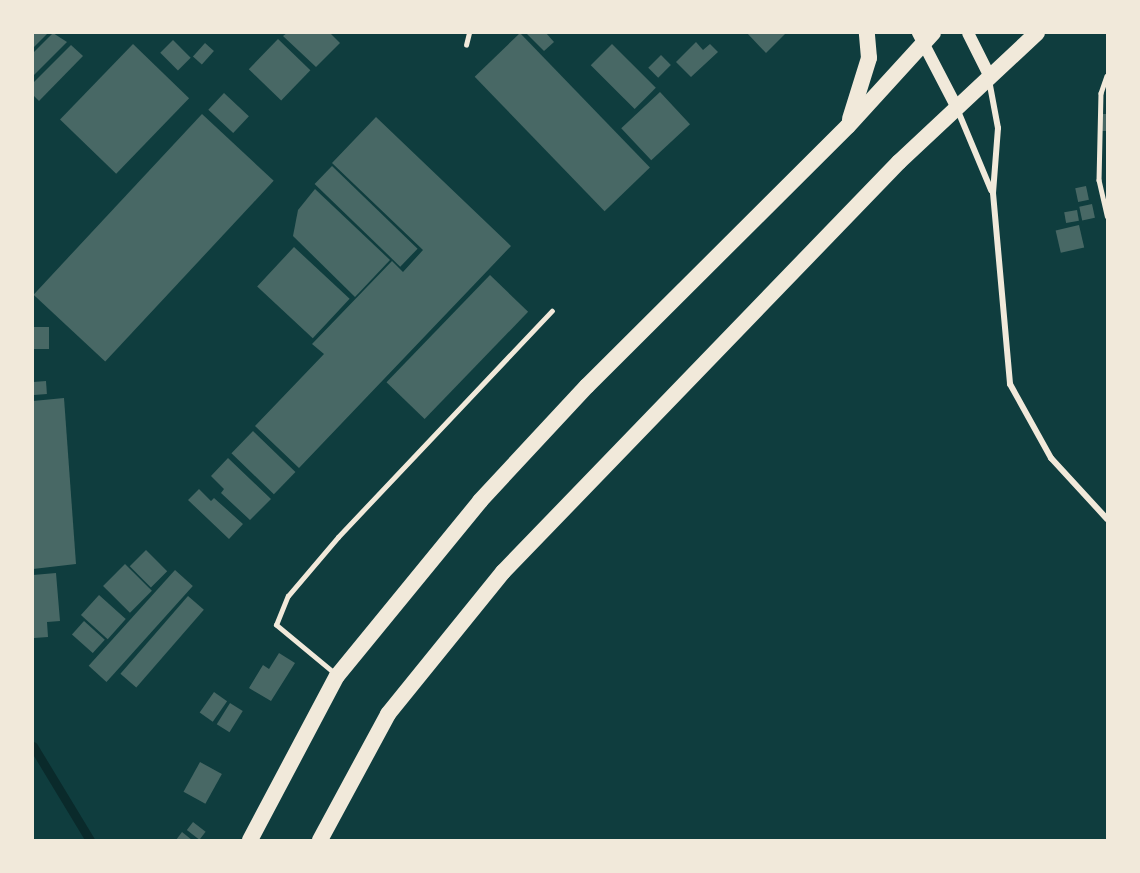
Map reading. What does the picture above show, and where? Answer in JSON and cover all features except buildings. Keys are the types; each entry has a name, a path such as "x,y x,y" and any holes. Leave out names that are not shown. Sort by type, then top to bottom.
{"highway":[{"path":"848,126 869,58 867,33"},
{"path":"320,840 388,714 503,572 899,162 989,75 1037,33"},
{"path":"250,840 337,676 480,501 587,386 848,126 924,36"}],"main road":[{"path":"968,33 989,75"},
{"path":"924,36 957,108"}],"street":[{"path":"989,75 998,128 993,193 1010,384 1051,458 1107,519"},
{"path":"957,108 993,193"}],"lane":[{"path":"466,45 469,33"},
{"path":"1107,76 1101,93 1099,180 1107,216"},
{"path":"337,676 276,625 288,596 338,537 552,311"}],"waterway":[{"path":"33,746 90,840"}]}
